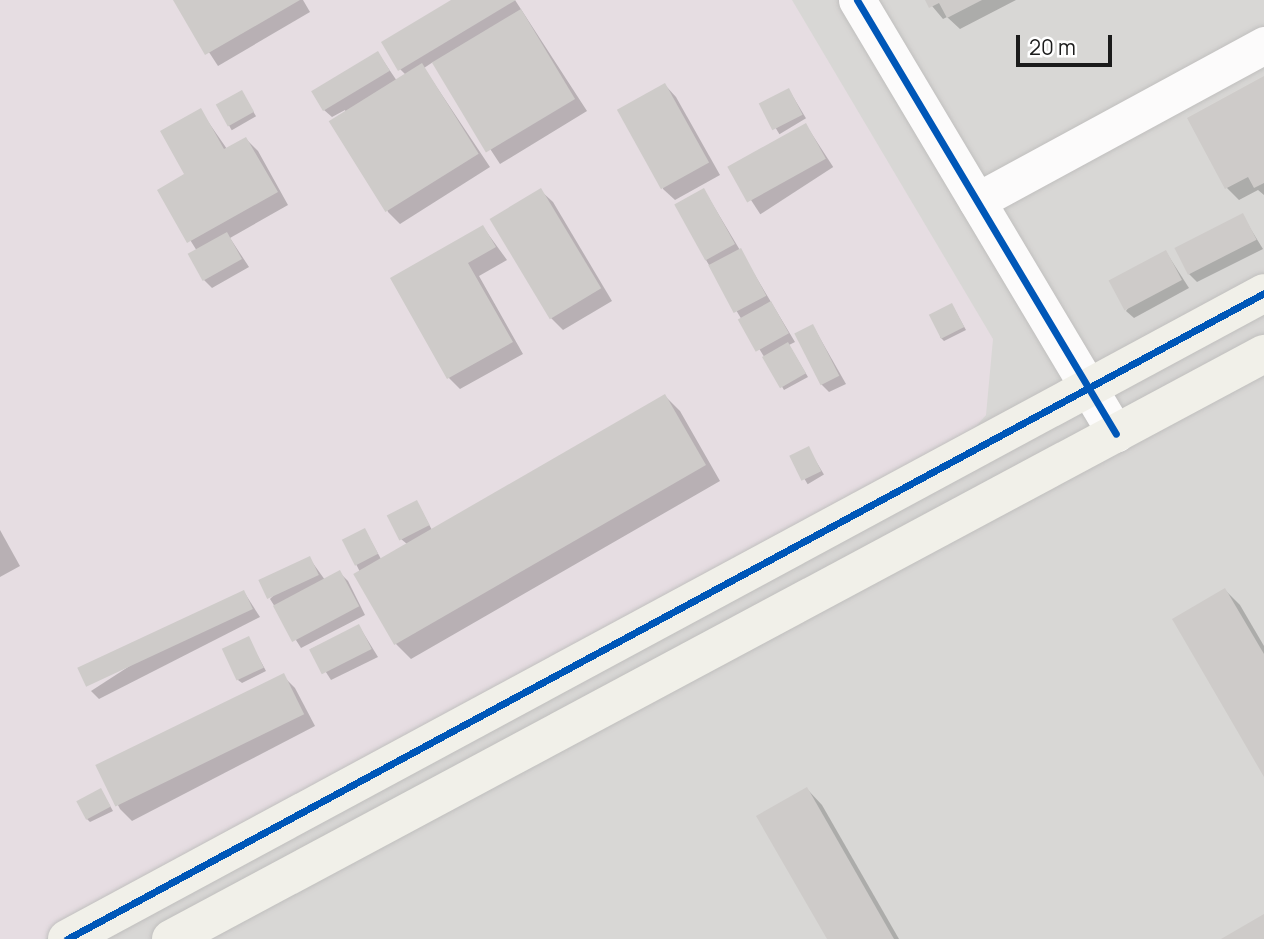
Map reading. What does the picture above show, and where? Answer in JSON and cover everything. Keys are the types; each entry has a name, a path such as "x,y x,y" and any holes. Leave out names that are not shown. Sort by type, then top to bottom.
{"street":[{"path":"857,0 1116,433"},
{"path":"978,201 1264,45"},
{"path":"67,939 1264,293"},
{"path":"171,939 1264,354"}],"shaded area":[{"path":"0,0 1264,0 1264,939 0,939"},
{"path":"0,0 792,0 993,339 986,415 948,458 45,939 0,939"}],"building":[{"path":"173,0 300,0 205,55"},
{"path":"451,0 516,0 398,71 381,42"},
{"path":"925,0 982,0 947,18 939,3 929,8"},
{"path":"521,9 575,99 486,153 432,63"},
{"path":"378,51 390,71 323,111 311,91"},
{"path":"422,63 479,154 385,212 329,121"},
{"path":"1264,76 1264,183 1254,188 1248,177 1225,189 1187,118"},
{"path":"665,83 709,163 661,189 617,110"},
{"path":"789,88 803,115 772,130 759,103"},
{"path":"242,90 254,112 228,126 216,105"},
{"path":"201,108 224,149 246,137 278,192 187,243 157,190 184,174 160,131"},
{"path":"806,123 826,159 747,202 727,167"},
{"path":"541,188 601,288 550,319 490,219"},
{"path":"704,188 735,244 705,260 674,204"},
{"path":"1243,213 1257,240 1188,275 1174,248"},
{"path":"483,225 496,247 468,263 513,342 447,379 390,278"},
{"path":"227,232 242,259 203,281 188,254"},
{"path":"741,248 766,296 734,313 708,265"},
{"path":"1166,250 1182,280 1125,311 1109,281"},
{"path":"771,301 789,333 756,352 738,319"},
{"path":"952,303 964,327 941,339 929,315"},
{"path":"813,324 839,376 821,385 794,334"},
{"path":"788,342 806,373 780,388 762,357"},
{"path":"665,394 706,465 394,645 353,574"},
{"path":"809,446 821,471 802,481 789,456"},
{"path":"417,500 430,525 399,540 387,515"},
{"path":"365,528 378,554 355,566 342,540"},
{"path":"310,556 319,575 267,599 258,580"},
{"path":"340,570 359,606 292,642 273,606"},
{"path":"1225,588 1264,654 1264,777 1172,619"},
{"path":"244,590 253,609 86,687 77,668"},
{"path":"359,624 372,649 322,674 309,649"},
{"path":"249,636 264,668 237,680 222,649"},
{"path":"284,673 304,714 115,806 95,765"},
{"path":"807,787 894,939 827,939 756,816"},
{"path":"101,788 111,807 86,820 76,801"},
{"path":"1264,914 1264,939 1221,939"}],"cycle path":[{"path":"857,0 1116,434"},
{"path":"67,939 1264,293"}]}
